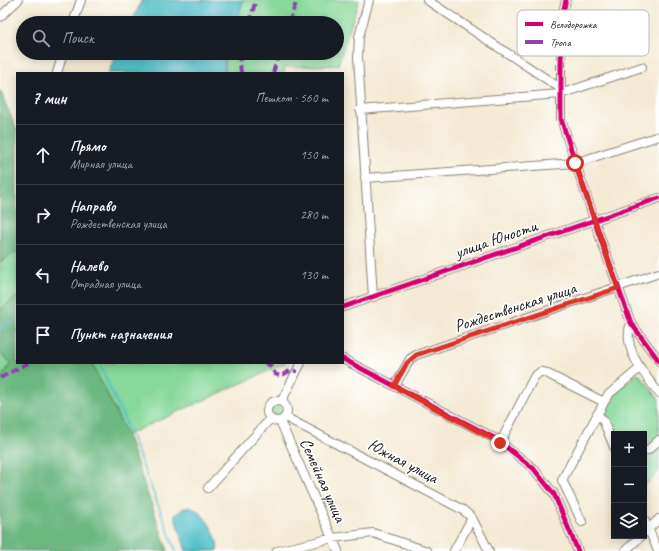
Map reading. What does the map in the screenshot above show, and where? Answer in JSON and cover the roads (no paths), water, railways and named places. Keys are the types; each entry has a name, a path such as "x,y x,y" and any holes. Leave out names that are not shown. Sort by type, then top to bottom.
{"street":[{"path":"0,17 18,0"},
{"path":"75,16 81,0"},
{"path":"369,0 359,37 358,57 360,110 373,297"},
{"path":"427,0 560,91"},
{"path":"562,56 560,91 561,119 575,163 631,323 659,361"},
{"path":"57,72 61,60"},
{"path":"360,110 560,91 642,67"},
{"path":"365,178 575,163 659,136"},
{"name":"улица Юности","path":"344,307 659,198"},
{"name":"Рождественская улица","path":"394,386 407,363 416,355 659,274"},
{"path":"631,323 629,329 629,344 640,368 659,393"},
{"path":"344,360 500,443 533,468 554,494 578,551"},
{"path":"281,402 300,364"},
{"path":"582,522 562,480 608,395 640,368"},
{"path":"500,443 534,377 540,372 544,372 604,402"},
{"path":"270,419 267,413 267,407 272,402 281,402"},
{"path":"208,488 270,419 282,419 286,410 281,402"},
{"path":"597,414 603,420 611,440"},
{"name":"Южная улица","path":"282,419 463,510 472,518 489,551"},
{"name":"Семейная улица","path":"282,419 338,551"},
{"path":"648,450 659,440"},
{"path":"454,551 472,518"},
{"path":"647,530 659,519"},
{"path":"277,551 333,538 373,533 426,551"},
{"path":"647,533 658,551"},
{"path":"625,551 638,539"}],"water":[{"path":"142,0 243,0 238,16 134,16"},
{"path":"114,60 225,60 225,72 108,72"},
{"path":"190,507 199,512 209,524 217,542 217,551 186,551 174,515 184,508"}],"waterway":[{"path":"0,328 16,319"},
{"path":"99,364 128,428 176,551"}]}
